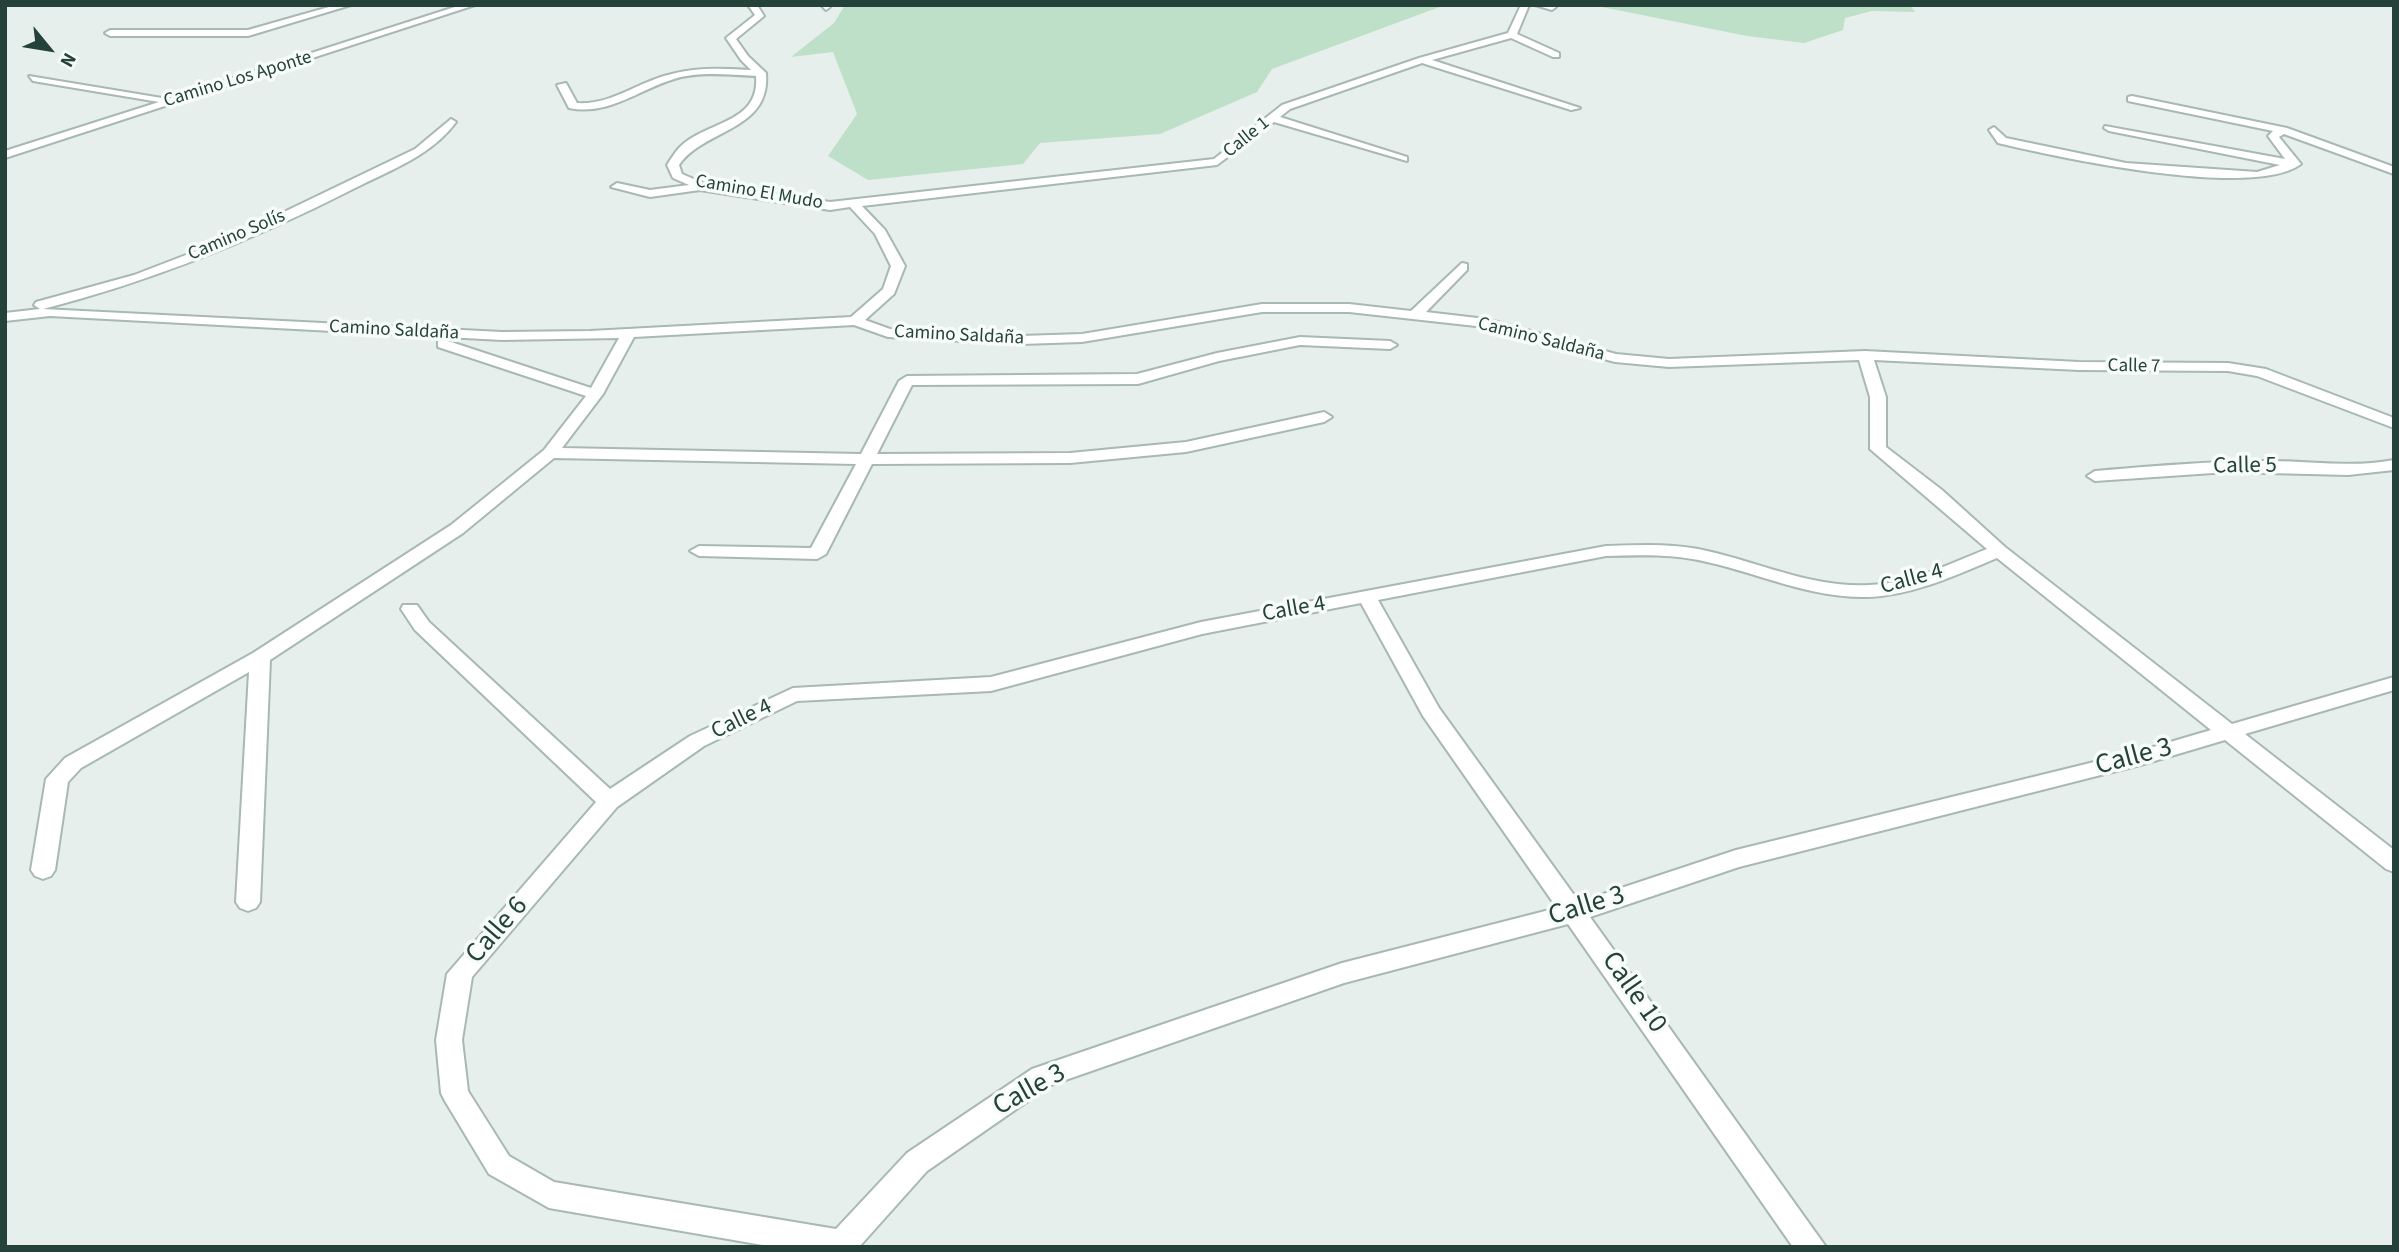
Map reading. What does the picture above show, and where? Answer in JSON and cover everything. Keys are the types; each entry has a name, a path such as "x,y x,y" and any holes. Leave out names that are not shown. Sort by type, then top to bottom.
{"street":[{"path":"302,5 342,7"},
{"name":"Camino Los Aponte","path":"5,155 471,5"},
{"path":"752,5 760,16"},
{"path":"1525,5 1512,35 1556,55"},
{"path":"1539,5 1552,7"},
{"path":"110,33 248,33 342,7"},
{"path":"761,73 744,58 732,38 771,7"},
{"name":"Calle 1","path":"854,204 1217,162 1286,107 1422,60 1512,35"},
{"path":"1422,60 1575,108"},
{"path":"562,85 573,106 586,108 620,101 668,77 699,71 761,73"},
{"name":"Camino El Mudo","path":"761,73 762,86 749,114 685,148 673,165 677,176 700,186 806,203 831,206 854,204 881,233 898,266 889,291 855,321"},
{"path":"33,78 168,101"},
{"path":"2132,99 2283,130 2394,172"},
{"path":"1273,118 1403,159"},
{"name":"Camino Solís","path":"5,315 138,277 262,228 419,151 440,136 452,122"},
{"path":"2109,128 2295,164"},
{"path":"1994,130 2003,141 2126,166 2257,175 2295,164"},
{"path":"2283,130 2273,136 2295,164"},
{"path":"617,187 645,196 672,194 700,186"},
{"path":"1414,316 1462,267"},
{"name":"Camino Saldaña","path":"5,315 50,312 502,336 629,333 855,321 888,333 1020,340 1082,338 1262,308 1349,308 1486,323 1615,358 1669,363 1865,355"},
{"path":"43,870 57,779 73,763 260,657 457,529 550,453 594,394 629,333"},
{"path":"699,551 817,554 907,381 1138,379 1217,357 1300,341 1390,345"},
{"path":"443,344 594,394"},
{"path":"1865,355 1878,397 1878,449 1936,494 1999,551 2394,863"},
{"name":"Calle 7","path":"1865,355 2107,367 2228,367 2261,372 2294,387 2394,423"},
{"path":"550,453 866,459 1070,458 1186,447 1324,416"},
{"name":"Calle 5","path":"2095,476 2229,466 2298,466 2364,472 2394,465"},
{"name":"Calle 4","path":"609,801 697,741 793,695 990,684 1201,628 1606,551 1657,549 1709,556 1807,584 1870,591 1919,583 1999,551"},
{"name":"Calle 10","path":"1367,597 1430,711 1576,912 1811,1247"},
{"path":"410,609 422,626 609,801"},
{"path":"248,902 260,657"},
{"name":"Calle 3","path":"840,1245 917,1162 1042,1077 1342,974 1576,912 1736,859 2144,757 2394,683"},
{"name":"Calle 6","path":"609,801 460,974 449,1040 455,1093 499,1165 549,1195 840,1245"}],"green space":[{"path":"845,5 1445,5 1272,69 1257,92 1160,134 1040,143 1023,164 868,180 828,156 857,114 833,52 791,57 834,23"},
{"path":"1592,5 1910,5 1915,12 1872,11 1845,18 1843,30 1804,43 1747,36"}]}
